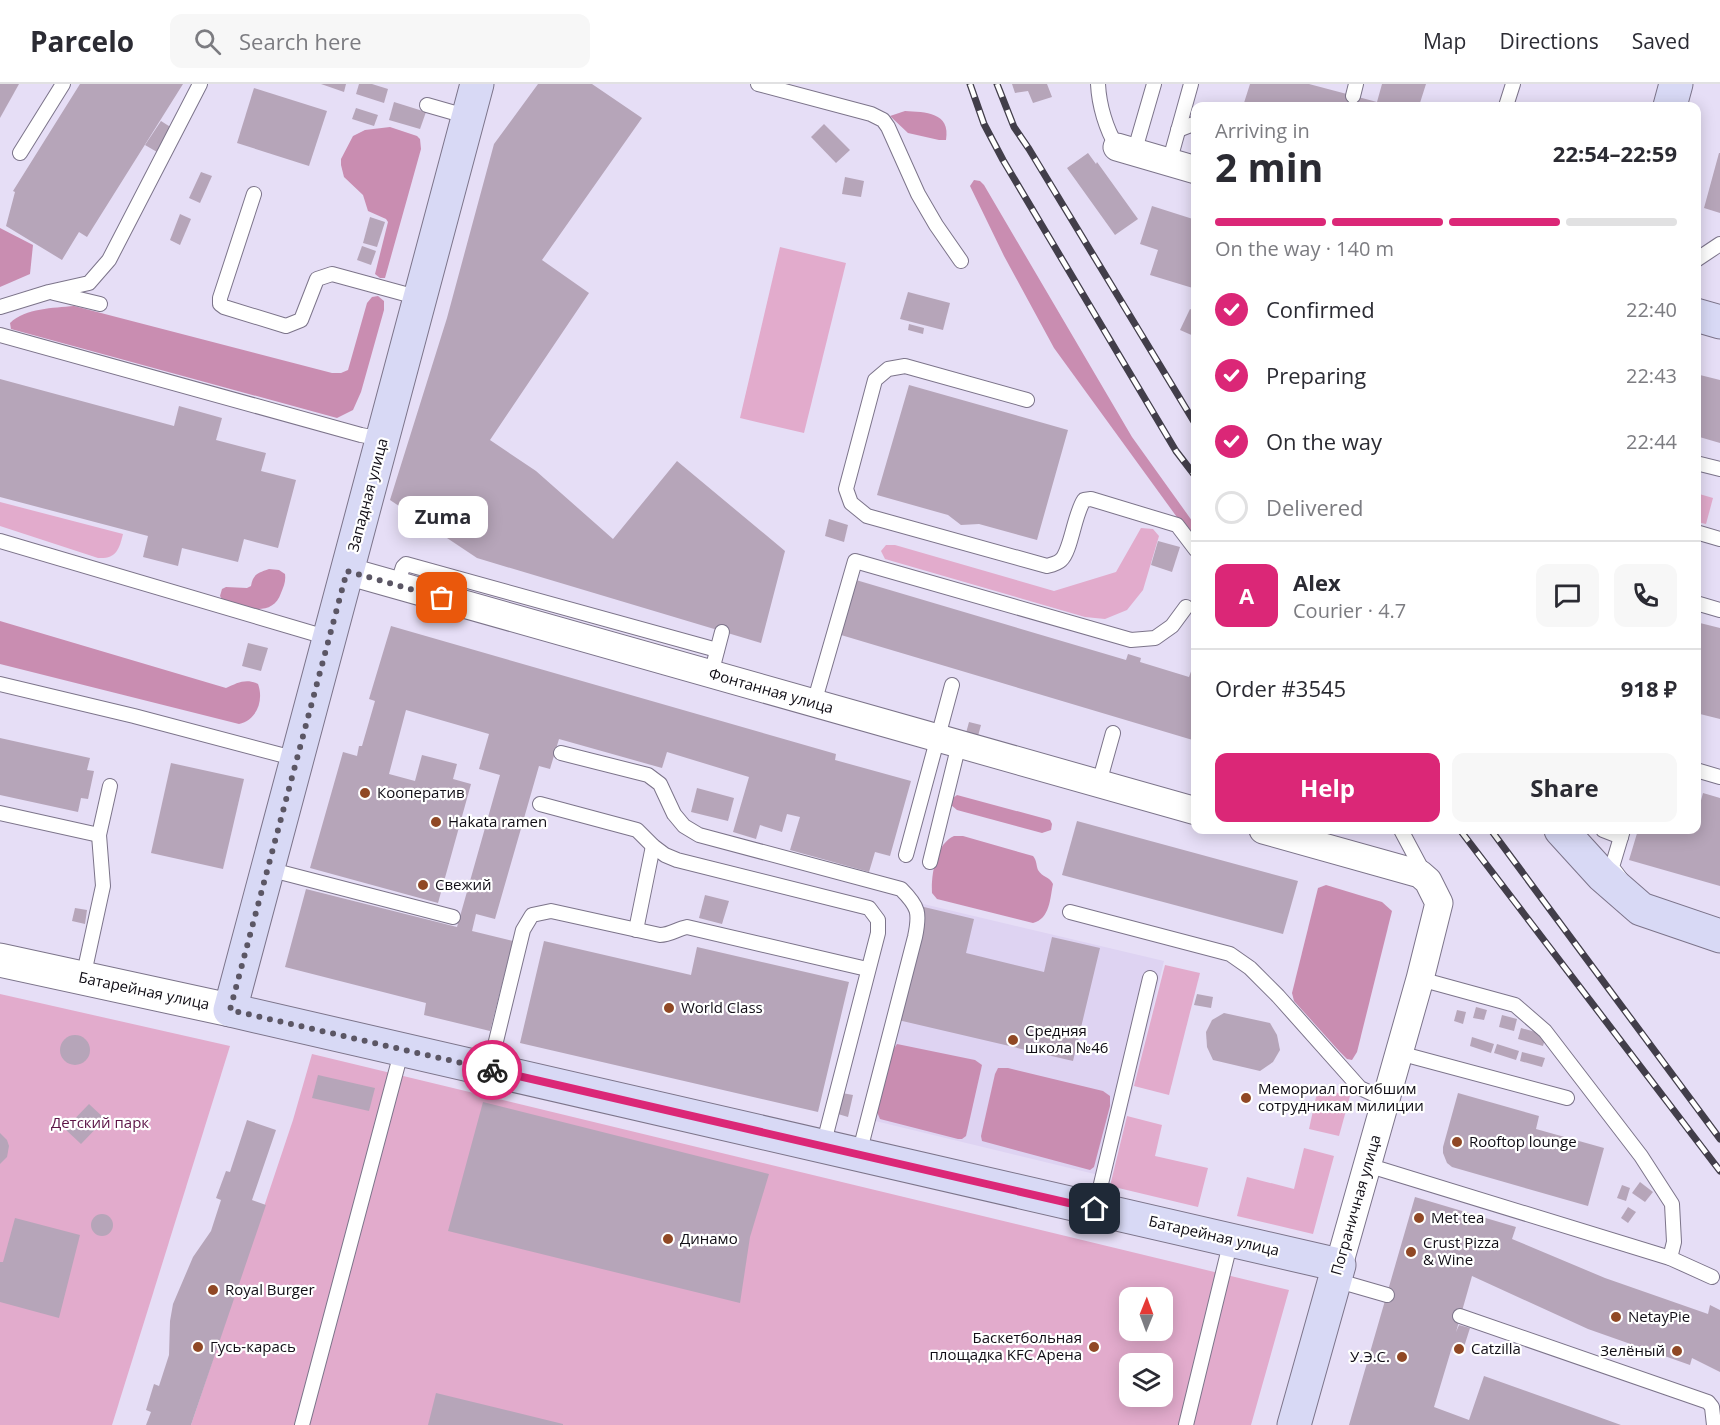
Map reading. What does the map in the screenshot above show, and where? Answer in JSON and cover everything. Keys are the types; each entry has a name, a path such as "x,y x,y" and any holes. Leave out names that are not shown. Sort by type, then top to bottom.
{"main road":[{"name":"Западная улица","path":"230,1010 477,84"},
{"path":"1671,102 1676,84"},
{"path":"1701,316 1720,322"},
{"path":"1565,834 1602,875 1641,909 1720,936"},
{"name":"Батарейная улица","path":"230,1010 1232,1240 1337,1272"},
{"name":"Пограничная улица","path":"1294,1425 1337,1272"}],"street":[{"path":"1125,150 1191,169"},
{"name":"Фонтанная улица","path":"347,571 714,662 814,703 1191,809"},
{"path":"1277,834 1420,874 1428,881"},
{"name":"Пограничная улица","path":"1337,1272 1420,979 1439,903 1428,881"},
{"name":"Батарейная улица","path":"0,960 230,1010"}],"lane":[{"path":"20,153 63,84"},
{"path":"0,307 89,283 109,260 200,84"},
{"path":"758,84 871,114 883,120 936,225 961,261"},
{"path":"1098,84 1098,95 1110,135 1125,150 1154,84"},
{"path":"1169,163 1191,84"},
{"path":"1507,102 1513,84"},
{"path":"428,105 468,117"},
{"path":"1178,130 1191,125"},
{"path":"254,194 220,298 220,303 224,307 286,326 301,320 318,279 332,274 420,298"},
{"path":"1701,256 1720,243"},
{"path":"49,292 99,304"},
{"path":"0,335 361,435 383,439"},
{"path":"1027,400 905,366 888,369 875,380 846,489 851,503 867,516 1047,566 1061,560 1068,548 1078,509 1084,501 1091,499 1177,525 1191,543"},
{"path":"1701,464 1720,469"},
{"path":"1701,533 1720,539"},
{"path":"0,541 329,638"},
{"path":"814,703 820,663 855,561 1131,640 1155,638 1172,626 1186,607"},
{"path":"1701,604 1720,610"},
{"path":"714,662 722,632"},
{"path":"0,684 132,723 297,759"},
{"path":"930,861 949,741 952,685"},
{"path":"1099,783 1113,733"},
{"path":"906,855 949,741"},
{"path":"561,753 648,775 660,784 674,814 684,826 699,835 901,889 914,902 919,917 915,938 859,1154"},
{"path":"1701,771 1720,777"},
{"path":"83,978 103,886 99,835 110,786"},
{"path":"540,804 637,830 653,846 677,860 869,908 878,920 878,933 823,1146"},
{"path":"0,813 99,835"},
{"path":"1403,834 1428,881"},
{"path":"1622,834 1612,867 1641,909"},
{"path":"636,930 653,846"},
{"path":"268,869 453,917"},
{"path":"489,1070 523,930 532,915 551,911 660,935 667,935 678,928 687,927 867,969"},
{"path":"1070,912 1230,954 1250,968 1278,996 1360,1088 1386,1100"},
{"path":"1095,1209 1150,978"},
{"path":"1420,979 1515,1005 1545,1031 1641,1156 1672,1204 1674,1242 1670,1258"},
{"path":"302,1425 402,1049"},
{"path":"1399,1053 1567,1098"},
{"path":"1367,1165 1670,1258 1712,1277"},
{"path":"1186,1425 1232,1240"},
{"path":"1337,1272 1387,1294"},
{"path":"1460,1316 1707,1402 1712,1407 1714,1425"}],"shaded area":[{"path":"905,111 935,115 945,124 946,140 908,133 890,116"},
{"path":"390,127 417,136 420,139 421,149 385,278 380,278 375,274 388,222 368,211 363,195 344,177 341,159 353,136 365,130"},
{"path":"974,180 984,185 1132,437 1191,519 1191,536 1054,348 1004,256 970,186"},
{"path":"0,228 33,245 30,274 0,287"},
{"path":"378,296 384,301 384,310 361,392 353,410 337,418 11,329 10,323 24,314 49,308 74,306 332,373 341,373 348,370 367,303 372,297"},
{"path":"269,569 279,570 285,574 281,593 271,606 256,609 223,601 220,596 222,589 226,587 247,588 251,586 257,575"},
{"path":"0,621 226,688 242,682 254,682 258,684 260,690 258,708 255,714 239,724 0,664"},
{"path":"957,795 1050,820 1051,830 1042,833 957,810 951,805 953,798"},
{"path":"954,836 963,836 1033,856 1038,870 1053,884 1048,907 1043,917 1033,923 937,899 932,893 932,877 936,860 943,846"},
{"path":"1326,885 1382,902 1392,911 1357,1052 1352,1060 1347,1059 1340,1052 1294,1001 1292,993 1318,888"},
{"name":"Средняя школа №46","path":"915,902 1164,961 1111,1178 863,1118"},
{"path":"897,1044 975,1060 982,1065 966,1136 962,1139 880,1119 877,1112 893,1050"},
{"path":"998,1068 1008,1068 1103,1091 1110,1096 1110,1106 1094,1167 1090,1170 982,1141 981,1136"}],"green space":[{"path":"780,247 846,263 804,433 740,418"},
{"path":"1701,494 1713,498 1706,524 1701,523"},
{"path":"0,502 123,534 120,545 113,555 98,558 0,526"},
{"path":"1141,528 1153,529 1159,536 1143,590 1127,610 1105,619 1085,617 885,559 881,551 886,545 895,545 1054,591 1116,572"},
{"path":"1165,965 1200,973 1169,1095 1134,1086"},
{"name":"Детский парк","path":"0,994 230,1046 112,1425 0,1425"},
{"name":"Динамо","path":"312,1054 1289,1290 1251,1425 191,1425 293,1120"},
{"path":"1318,1088 1350,1096 1339,1136 1309,1129"},
{"path":"1127,1116 1162,1125 1155,1156 1208,1168 1198,1207 1110,1186"},
{"path":"1304,1148 1334,1156 1313,1234 1237,1216 1247,1177 1294,1189"}],"building":[{"path":"0,84 19,84 0,118"},
{"path":"80,84 183,84 87,237 79,232 62,260 6,226 15,192 13,191"},
{"path":"321,84 346,84 344,92"},
{"path":"359,84 372,84 388,89 384,103 356,94"},
{"path":"538,84 592,84 642,118 542,260 589,293 490,440 536,471 613,539 677,461 785,551 761,643 477,558 390,500 447,318 494,144"},
{"path":"1012,84 1047,84 1052,97 1033,103 1028,91 1015,93"},
{"path":"1250,84 1309,84 1377,102 1244,102"},
{"path":"1382,84 1426,84 1420,102 1377,102"},
{"path":"254,88 327,111 309,166 237,143"},
{"path":"394,102 426,112 420,129 389,120"},
{"path":"356,108 378,115 374,126 352,119"},
{"path":"161,121 172,128 157,152 145,145"},
{"path":"824,124 850,150 836,163 811,137"},
{"path":"1088,153 1138,219 1115,235 1067,168"},
{"path":"1720,153 1720,213 1704,208"},
{"path":"201,172 212,176 200,203 189,198"},
{"path":"845,177 864,181 861,197 842,194"},
{"path":"1152,206 1191,218 1191,287 1150,275 1158,250 1140,244"},
{"path":"180,214 191,219 180,245 170,240"},
{"path":"370,217 385,222 377,247 363,243"},
{"path":"362,246 376,251 371,265 357,260"},
{"path":"908,292 950,303 943,330 900,319"},
{"path":"1190,309 1191,310 1191,335 1180,330"},
{"path":"909,324 924,328 923,334 908,330"},
{"path":"1701,375 1720,380 1720,443 1701,437"},
{"path":"0,379 174,426 179,406 222,418 216,440 266,453 261,471 296,480 278,548 244,539 238,562 182,548 178,566 143,557 148,536 0,497"},
{"path":"909,385 1068,430 1037,540 979,524 961,525 948,515 877,495"},
{"path":"829,519 848,525 844,542 825,536"},
{"path":"1158,541 1180,547 1172,572 1151,565"},
{"path":"856,580 1126,660 1128,654 1141,658 1140,662 1189,677 1191,671 1191,740 841,635"},
{"path":"1701,623 1720,628 1720,719 1701,714"},
{"path":"391,626 836,754 835,760 911,781 890,856 875,852 869,872 790,850 800,817 787,814 782,832 760,825 756,839 733,832 749,777 667,752 662,768 559,739 550,769 539,766 495,919 476,914 472,931 513,941 490,1031 424,1015 426,1003 285,967 306,889 457,927 500,775 479,769 489,734 406,710 389,774 415,781 422,755 457,764 453,779 471,784 438,903 310,868 343,752 357,756 359,746 362,746 375,701 369,699"},
{"path":"248,643 268,648 261,671 242,666"},
{"path":"969,722 981,725 978,736 966,733"},
{"path":"0,738 90,758 87,770 94,771 88,799 81,798 78,812 0,795"},
{"path":"171,763 244,779 223,869 151,853"},
{"path":"697,788 734,798 728,821 691,812"},
{"path":"1703,793 1720,798 1720,886 1629,860 1637,834 1701,834"},
{"path":"1077,821 1298,881 1283,934 1062,875"},
{"path":"705,895 729,901 722,924 699,918"},
{"path":"924,907 974,919 966,953 1044,972 1052,937 1100,948 1073,1061 898,1020"},
{"path":"75,908 87,910 85,924 72,921"},
{"path":"544,941 691,975 697,947 849,982 818,1112 520,1043"},
{"path":"1197,994 1213,997 1211,1008 1194,1005"},
{"path":"1476,1007 1487,1010 1484,1020 1473,1018"},
{"path":"1457,1010 1466,1012 1463,1024 1454,1021"},
{"path":"1224,1013 1270,1023 1277,1035 1280,1050 1273,1062 1260,1071 1213,1060 1207,1047 1206,1032 1212,1020"},
{"path":"1502,1015 1517,1019 1514,1031 1499,1027"},
{"path":"1521,1028 1546,1035 1543,1046 1518,1039"},
{"path":"75,1035 81,1036 89,1044 89,1056 81,1064 75,1065 69,1064 61,1056 60,1050 61,1044 69,1036"},
{"path":"1472,1037 1494,1044 1491,1053 1470,1046"},
{"path":"1497,1044 1519,1051 1516,1060 1494,1053"},
{"path":"1522,1052 1545,1058 1542,1067 1520,1061"},
{"path":"318,1075 375,1088 369,1111 312,1098"},
{"path":"842,1093 853,1095 848,1117 838,1114"},
{"path":"1458,1093 1539,1116 1536,1129 1604,1148 1588,1206 1452,1167 1447,1163 1443,1147"},
{"path":"483,1102 769,1174 750,1237 740,1303 448,1231"},
{"path":"89,1104 105,1119 81,1144 65,1129"},
{"path":"247,1120 276,1130 252,1200 266,1205 191,1425 146,1425 151,1412 146,1410 154,1384 159,1386 169,1355 173,1304 193,1257 211,1231 221,1200 216,1198 226,1171 230,1172"},
{"path":"0,1133 9,1146 7,1157 0,1164"},
{"path":"1640,1182 1653,1192 1645,1202 1632,1193"},
{"path":"1622,1185 1630,1188 1626,1201 1617,1198"},
{"path":"1415,1197 1516,1227 1512,1239 1605,1278 1708,1314 1710,1305 1720,1310 1720,1372 1692,1358 1690,1365 1588,1329 1472,1276 1456,1332 1459,1325 1470,1328 1463,1350 1452,1347 1434,1407 1469,1420 1484,1376 1621,1425 1349,1425"},
{"path":"1628,1207 1636,1212 1628,1223 1621,1218"},
{"path":"102,1214 110,1217 113,1225 110,1233 102,1236 94,1233 91,1225 94,1217"},
{"path":"15,1218 80,1235 59,1318 0,1302 0,1262 3,1262"},
{"path":"436,1393 563,1424 563,1425 428,1425"}],"railway":[{"path":"970,84 984,124 1003,160 1176,451 1191,470"},
{"path":"997,84 1014,127 1191,417"},
{"path":"1463,834 1720,1171"},
{"path":"1494,834 1720,1139"}],"way so far":[{"path":"442,598 347,571 230,1010 492,1070"}],"place":[{"name":"Zuma","path":"442,598"},
{"name":"Кооператив","path":"365,793"},
{"name":"Hakata ramen","path":"436,822"},
{"name":"Свежий","path":"423,885"},
{"name":"World Class","path":"669,1008"},
{"name":"Средняя школа №46","path":"1013,1040"},
{"name":"Мемориал погибшим сотрудникам милиции","path":"1246,1098"},
{"name":"Rooftop lounge","path":"1457,1142"},
{"name":"Met tea","path":"1419,1218"},
{"name":"Динамо","path":"668,1239"},
{"name":"Crust Pizza & Wine","path":"1411,1252"},
{"name":"Royal Burger","path":"213,1290"},
{"name":"NetayPie","path":"1616,1317"},
{"name":"Гусь-карась","path":"198,1347"},
{"name":"Баскетбольная площадка KFC Арена","path":"1094,1347"},
{"name":"Catzilla","path":"1459,1349"},
{"name":"Зелёный","path":"1677,1351"},
{"name":"У.Э.С.","path":"1402,1357"}],"route":[{"path":"492,1070 1095,1209"}]}
